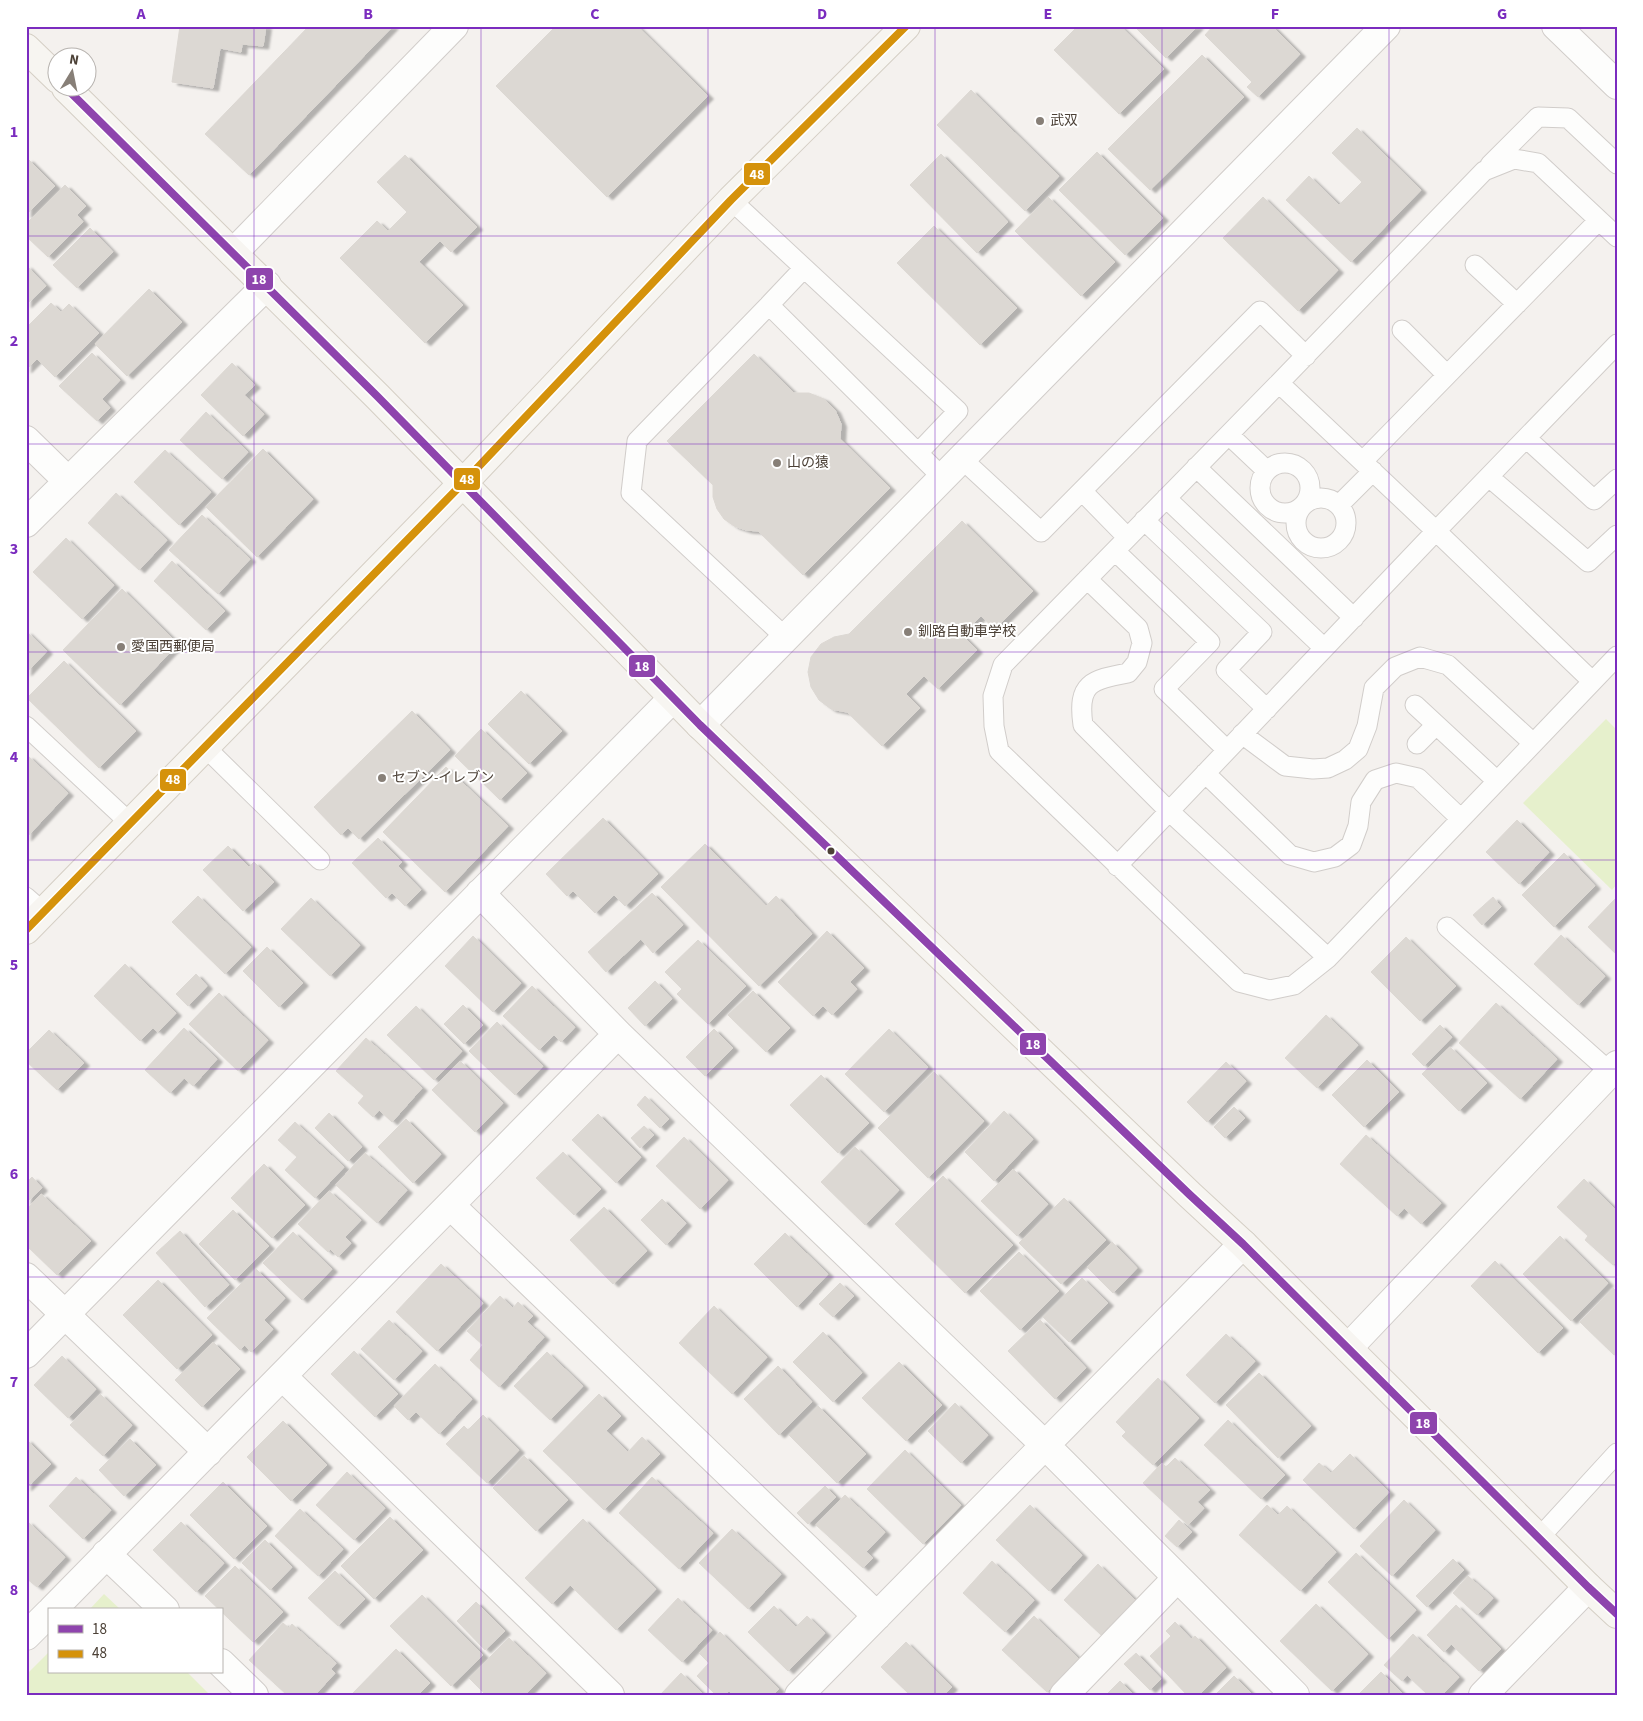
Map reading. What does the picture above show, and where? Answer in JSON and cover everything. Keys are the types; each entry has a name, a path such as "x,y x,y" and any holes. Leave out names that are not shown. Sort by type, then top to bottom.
{"street":[{"path":"32,913 130,823 205,747 463,483 731,200 906,26"},
{"path":"700,725 1386,26"},
{"path":"1556,26 1617,85"},
{"path":"233,253 448,28"},
{"path":"26,48 48,69"},
{"path":"76,98 266,285 700,725 1190,1195 1244,1244 1617,1614"},
{"path":"26,524 266,285"},
{"path":"26,440 68,481"},
{"path":"26,1354 673,698"},
{"path":"480,893 618,1034 1046,1446 1295,1695"},
{"path":"54,1608 618,1034"},
{"path":"1348,1348 1612,1077"},
{"path":"450,1205 877,1616"},
{"path":"799,1695 1244,1244"},
{"path":"26,1276 208,1452"},
{"path":"282,1376 610,1695"},
{"path":"106,1554 163,1608"},
{"path":"1064,1695 1177,1578"},
{"path":"1483,1695 1588,1587"},
{"path":"26,1636 48,1614"},
{"path":"222,1664 254,1695"}],"lane":[{"path":"1617,164 1568,118 1538,117 1003,665 992,696 994,726 999,751 1239,982 1270,990 1294,985 1328,958 1617,656"},
{"path":"1484,171 1514,159 1538,163 1617,236"},
{"path":"731,200 958,410 918,453"},
{"path":"1339,506 1368,466 1447,375 1599,220"},
{"path":"1475,265 1517,304"},
{"path":"786,638 631,493 636,441 804,268"},
{"path":"769,305 943,478"},
{"path":"962,459 1042,532 1260,311 1306,356"},
{"path":"1402,330 1447,375"},
{"path":"1118,866 1324,648 1617,344"},
{"path":"1279,383 1592,681"},
{"path":"1228,435 1266,470"},
{"path":"1526,438 1594,500 1617,479"},
{"path":"1303,506 1298,513 1296,521 1296,530 1300,538 1314,548 1331,547 1338,542 1343,536 1346,520 1339,506 1332,501 1316,498 1309,501 1303,506 1296,511 1280,514 1273,511 1266,506 1259,492 1262,476 1266,470 1274,465 1283,463 1300,467 1310,482 1308,499 1303,506"},
{"path":"1196,467 1354,618"},
{"path":"1489,477 1588,562 1617,535"},
{"path":"1082,491 1121,544 1210,642 1164,689 1227,750"},
{"path":"1166,498 1324,648"},
{"path":"1144,520 1262,632 1226,670 1266,709"},
{"path":"1087,579 1138,628 1142,643 1137,662 1128,673 1098,679 1084,693 1081,708 1083,725 1169,811 1328,958"},
{"path":"1242,734 1285,766 1313,769 1328,768 1345,760 1358,749 1367,726 1374,688 1395,667 1420,657 1448,665 1533,743"},
{"path":"1415,705 1497,782"},
{"path":"1417,744 1436,725"},
{"path":"26,726 130,823"},
{"path":"205,747 320,860"},
{"path":"1205,773 1290,855 1314,862 1335,857 1352,845 1358,826 1361,802 1375,780 1396,773 1418,778 1461,818"},
{"path":"1447,927 1612,1077"},
{"path":"1539,1538 1617,1453"}],"green space":[{"path":"1606,719 1617,730 1617,884 1612,890 1523,803"},
{"path":"104,1594 119,1608 91,1608"},
{"path":"48,1653 48,1674 189,1674 210,1695 26,1695 26,1675"}],"building":[{"path":"180,26 266,26 263,46 242,44 241,52 220,48 213,88 172,82"},
{"path":"309,26 393,26 249,175 205,134"},
{"path":"556,26 637,26 708,96 607,197 496,86"},
{"path":"1078,26 1120,26 1164,69 1119,114 1054,50"},
{"path":"1134,26 1198,26 1166,58"},
{"path":"1213,26 1272,26 1300,54 1258,97 1247,87 1252,82 1205,35"},
{"path":"1202,55 1244,97 1150,190 1108,149"},
{"path":"971,90 1059,176 1025,211 937,125"},
{"path":"1357,128 1421,190 1351,262 1286,200 1309,176 1339,205 1362,182 1332,153"},
{"path":"1097,152 1163,218 1125,255 1059,190"},
{"path":"941,154 1008,222 977,253 910,185"},
{"path":"405,155 477,227 451,252 440,241 419,262 463,305 425,343 340,258 377,221 388,231 407,212 377,182"},
{"path":"28,159 55,186 26,215 26,160"},
{"path":"65,185 86,206 77,215 83,222 48,257 26,236 26,224"},
{"path":"1048,197 1115,262 1081,296 1015,231"},
{"path":"1263,197 1338,270 1298,311 1223,238"},
{"path":"934,226 1017,308 980,345 897,263"},
{"path":"90,228 113,252 77,288 53,265"},
{"path":"26,265 46,286 26,305"},
{"path":"149,289 182,322 127,376 95,344"},
{"path":"51,303 61,312 69,304 99,333 55,377 37,359 26,370 26,328"},
{"path":"92,353 120,380 102,399 110,408 97,421 59,386"},
{"name":"山の猿","path":"754,354 794,393 809,393 824,399 835,410 841,424 840,439 890,488 803,575 758,531 734,526 724,519 717,509 713,497 713,485 667,441"},
{"path":"232,363 255,385 244,395 264,414 243,436 201,395"},
{"path":"206,412 248,452 222,479 180,440"},
{"path":"263,449 313,499 257,557 206,507"},
{"path":"165,450 211,492 179,525 134,482"},
{"path":"116,493 167,540 139,570 88,523"},
{"path":"202,515 250,559 218,594 169,550"},
{"name":"釧路自動車学校","path":"962,521 1033,591 995,629 981,616 962,635 977,650 938,689 924,676 906,694 920,708 882,746 847,712 831,709 819,700 811,687 808,672 811,657 821,644 834,637 849,634"},
{"path":"66,538 114,585 82,619 33,572"},
{"path":"172,561 225,611 206,630 154,581"},
{"name":"愛国西郵便局","path":"122,589 178,644 120,705 63,650"},
{"path":"26,631 47,651 26,673"},
{"path":"64,661 136,731 99,768 27,698"},
{"path":"521,691 562,731 529,764 488,724"},
{"name":"セブン-イレブン","path":"412,711 450,750 359,839 348,828 341,835 314,807"},
{"path":"481,729 527,773 500,800 455,756"},
{"path":"28,756 68,793 26,838 26,757"},
{"path":"446,767 508,826 445,892 383,832"},
{"path":"603,818 658,874 625,906 614,895 595,913 573,891 567,896 546,874"},
{"path":"1517,820 1549,852 1519,884 1486,852"},
{"path":"378,838 402,862 398,866 421,890 405,906 392,893 386,898 352,863"},
{"path":"705,844 766,906 776,896 812,934 759,986 661,887"},
{"path":"228,846 249,867 254,862 274,882 243,911 203,870"},
{"path":"1564,853 1595,886 1554,927 1522,895"},
{"path":"652,893 683,925 653,953 641,939 606,972 588,952"},
{"path":"198,896 251,947 225,974 172,922"},
{"path":"1493,897 1501,907 1482,925 1473,915"},
{"path":"311,898 360,945 330,976 281,929"},
{"path":"1617,899 1617,955 1588,927"},
{"path":"827,931 864,968 850,982 857,989 832,1015 823,1006 813,1016 778,982"},
{"path":"1561,935 1605,976 1578,1005 1534,964"},
{"path":"473,936 521,983 493,1012 445,966"},
{"path":"1406,937 1456,986 1420,1021 1371,972"},
{"path":"698,940 746,986 708,1024 677,994 682,989 665,972"},
{"path":"267,947 303,983 279,1007 243,971"},
{"path":"125,964 176,1013 158,1032 153,1028 140,1041 94,996"},
{"path":"196,974 207,986 188,1006 176,994"},
{"path":"655,981 672,999 645,1026 628,1008"},
{"path":"532,986 575,1027 561,1042 554,1035 539,1050 503,1016"},
{"path":"753,991 790,1028 766,1052 728,1015"},
{"path":"219,993 268,1040 238,1071 189,1024"},
{"path":"1496,1003 1557,1059 1520,1099 1459,1043"},
{"path":"463,1005 483,1025 464,1044 444,1024"},
{"path":"416,1006 462,1051 434,1080 387,1035"},
{"path":"1326,1015 1358,1045 1317,1088 1285,1058"},
{"path":"497,1022 543,1066 515,1095 469,1051"},
{"path":"1440,1025 1452,1037 1424,1066 1412,1054"},
{"path":"184,1028 217,1059 193,1086 184,1078 170,1093 145,1070"},
{"path":"714,1029 733,1048 705,1076 686,1057"},
{"path":"889,1029 928,1067 884,1112 845,1074"},
{"path":"49,1030 84,1063 57,1090 26,1061 26,1053"},
{"path":"366,1038 422,1088 392,1122 379,1110 373,1117 358,1103 364,1096 336,1071"},
{"path":"1450,1047 1487,1083 1459,1111 1422,1074"},
{"path":"1367,1060 1399,1092 1364,1127 1332,1095"},
{"path":"460,1061 503,1103 475,1132 432,1090"},
{"path":"1226,1062 1246,1081 1207,1122 1187,1102"},
{"path":"934,1072 984,1121 928,1178 878,1128"},
{"path":"821,1075 869,1123 838,1153 790,1105"},
{"path":"645,1096 669,1119 660,1128 637,1105"},
{"path":"1234,1107 1245,1118 1225,1138 1214,1127"},
{"path":"1004,1111 1033,1139 994,1181 965,1152"},
{"path":"329,1113 362,1147 348,1161 315,1128"},
{"path":"598,1114 641,1157 616,1183 572,1140"},
{"path":"406,1119 441,1154 413,1183 378,1147"},
{"path":"295,1122 344,1167 315,1198 285,1170 297,1157 278,1140"},
{"path":"644,1126 654,1135 640,1148 631,1138"},
{"path":"1366,1135 1441,1203 1421,1224 1404,1208 1397,1216 1340,1164"},
{"path":"684,1137 728,1180 700,1209 656,1166"},
{"path":"855,1147 899,1190 865,1225 821,1182"},
{"path":"563,1152 601,1189 574,1215 536,1178"},
{"path":"365,1153 407,1190 377,1223 336,1185"},
{"path":"264,1164 305,1205 272,1238 231,1198"},
{"path":"1013,1169 1048,1204 1017,1236 981,1201"},
{"path":"943,1176 1013,1245 965,1293 895,1224"},
{"path":"32,1177 42,1188 26,1203 26,1183"},
{"path":"1584,1179 1617,1211 1617,1261 1613,1265 1585,1240 1588,1236 1557,1207"},
{"path":"329,1191 361,1220 345,1237 351,1243 338,1257 330,1249 328,1252 298,1224"},
{"path":"41,1194 91,1241 57,1275 26,1245 26,1210"},
{"path":"1064,1198 1106,1240 1061,1284 1019,1243"},
{"path":"662,1199 686,1223 666,1245 641,1220"},
{"path":"604,1207 647,1251 613,1284 570,1240"},
{"path":"233,1210 269,1246 235,1280 199,1244"},
{"path":"180,1231 229,1285 205,1307 156,1253"},
{"path":"293,1232 332,1269 302,1300 263,1263"},
{"path":"785,1233 828,1274 797,1307 754,1264"},
{"path":"1560,1236 1608,1283 1571,1321 1523,1274"},
{"path":"1112,1242 1137,1268 1113,1293 1087,1267"},
{"path":"1019,1252 1059,1291 1020,1330 980,1291"},
{"path":"1495,1261 1563,1328 1538,1353 1471,1286"},
{"path":"441,1264 483,1303 437,1351 396,1312"},
{"path":"256,1269 285,1298 264,1320 273,1329 251,1352 245,1345 240,1350 207,1318"},
{"path":"1082,1278 1108,1303 1069,1342 1043,1317"},
{"path":"158,1280 212,1335 177,1369 123,1315"},
{"path":"840,1283 854,1296 833,1317 819,1304"},
{"path":"1613,1288 1617,1292 1617,1352 1614,1355 1580,1322"},
{"path":"500,1296 513,1308 518,1302 533,1316 527,1322 544,1337 499,1387 470,1360 483,1345 467,1331"},
{"path":"714,1306 767,1357 732,1394 679,1343"},
{"path":"389,1320 422,1351 394,1380 361,1349"},
{"path":"1040,1320 1086,1368 1055,1399 1008,1351"},
{"path":"823,1332 862,1373 833,1402 793,1362"},
{"path":"1226,1334 1255,1361 1215,1403 1186,1375"},
{"path":"213,1342 240,1369 202,1407 175,1380"},
{"path":"354,1351 398,1394 375,1417 331,1374"},
{"path":"547,1352 583,1386 550,1420 514,1386"},
{"path":"62,1356 96,1389 68,1418 34,1385"},
{"path":"899,1362 942,1405 906,1441 862,1398"},
{"path":"435,1364 472,1399 439,1434 416,1412 408,1420 394,1406"},
{"path":"778,1366 812,1402 779,1435 744,1399"},
{"path":"1259,1373 1311,1426 1278,1458 1226,1405"},
{"path":"1158,1378 1199,1418 1153,1465 1122,1436 1126,1432 1116,1422"},
{"path":"100,1394 132,1425 103,1456 70,1425"},
{"path":"599,1394 621,1416 606,1431 628,1452 642,1437 660,1454 604,1510 543,1451"},
{"path":"955,1403 988,1435 961,1463 928,1431"},
{"path":"818,1406 866,1454 837,1483 789,1435"},
{"path":"483,1415 519,1450 487,1483 446,1444 464,1426 468,1430"},
{"path":"1228,1420 1285,1475 1261,1499 1204,1445"},
{"path":"283,1421 327,1465 291,1501 247,1457"},
{"path":"26,1439 51,1464 26,1488"},
{"path":"130,1439 156,1465 124,1496 99,1470"},
{"path":"905,1450 961,1505 923,1544 867,1489"},
{"path":"1350,1454 1389,1492 1354,1529 1303,1480 1319,1463 1331,1473"},
{"path":"524,1456 568,1500 536,1531 493,1488"},
{"path":"1175,1458 1210,1490 1197,1502 1204,1508 1188,1525 1143,1483 1162,1463 1166,1467"},
{"path":"347,1472 385,1508 354,1540 316,1505"},
{"path":"76,1477 111,1510 83,1539 49,1506"},
{"path":"652,1477 713,1533 679,1569 619,1513"},
{"path":"223,1482 267,1526 234,1559 190,1515"},
{"path":"825,1486 836,1497 808,1524 797,1513"},
{"path":"845,1495 885,1532 866,1552 873,1558 863,1568 816,1525"},
{"path":"1404,1500 1435,1530 1392,1576 1360,1546"},
{"path":"1030,1505 1082,1555 1049,1591 996,1540"},
{"path":"1267,1505 1278,1515 1287,1506 1336,1552 1300,1591 1239,1535"},
{"path":"300,1509 343,1549 318,1576 275,1536"},
{"path":"390,1517 423,1550 374,1599 341,1566"},
{"path":"583,1519 656,1589 616,1630 570,1585 552,1604 525,1578"},
{"path":"1179,1520 1192,1532 1177,1547 1165,1536"},
{"path":"27,1521 65,1557 37,1587 26,1578"},
{"path":"181,1522 224,1563 196,1592 153,1550"},
{"path":"732,1529 781,1574 748,1609 699,1563"},
{"path":"265,1540 292,1567 270,1590 242,1563"},
{"path":"1356,1553 1416,1610 1388,1639 1328,1582"},
{"path":"1453,1559 1464,1570 1427,1607 1416,1596"},
{"path":"992,1561 1034,1600 1005,1632 963,1593"},
{"path":"1098,1564 1135,1600 1101,1635 1064,1600"},
{"path":"235,1566 283,1612 253,1642 222,1612 222,1608 218,1608 205,1596"},
{"path":"335,1571 365,1599 338,1626 308,1598"},
{"path":"1468,1576 1493,1598 1477,1615 1453,1593"},
{"path":"422,1595 483,1655 451,1686 390,1626"},
{"path":"678,1598 712,1630 682,1662 648,1630"},
{"path":"476,1602 505,1631 485,1650 457,1621"},
{"path":"1316,1604 1368,1654 1332,1691 1280,1641"},
{"path":"1456,1605 1501,1649 1479,1671 1451,1644 1444,1652 1427,1635"},
{"path":"774,1606 796,1627 807,1616 825,1633 788,1671 748,1632"},
{"path":"1034,1616 1079,1659 1047,1692 1002,1650"},
{"path":"1175,1622 1191,1639 1195,1636 1226,1668 1199,1695 1187,1695 1150,1656 1171,1636 1166,1631"},
{"path":"283,1623 289,1628 292,1624 336,1663 331,1669 335,1673 315,1695 287,1695 249,1660"},
{"path":"720,1632 779,1689 773,1695 733,1695 729,1691 725,1695 716,1695 697,1676 709,1663 699,1653"},
{"path":"1413,1634 1459,1677 1442,1695 1428,1695 1407,1675 1402,1681 1384,1665"},
{"path":"509,1638 546,1673 525,1695 486,1695 469,1678"},
{"path":"906,1642 952,1687 944,1695 910,1695 881,1667"},
{"path":"396,1649 430,1683 418,1695 351,1695"},
{"path":"1136,1653 1161,1679 1150,1690 1124,1664"},
{"path":"1381,1672 1404,1695 1358,1695"},
{"path":"681,1673 704,1695 660,1695"},
{"path":"1234,1676 1253,1695 1215,1695"},
{"path":"1120,1681 1134,1695 1106,1695"}],"transit line":[{"name":"48","path":"26,930 463,483 731,200 906,26"},
{"name":"18","path":"76,98 377,396 700,725 1243,1244 1617,1614"}],"place":[{"name":"武双","path":"1040,121"},
{"name":"山の猿","path":"777,463"},
{"name":"釧路自動車学校","path":"908,632"},
{"name":"愛国西郵便局","path":"121,647"},
{"name":"セブン-イレブン","path":"382,778"}]}
